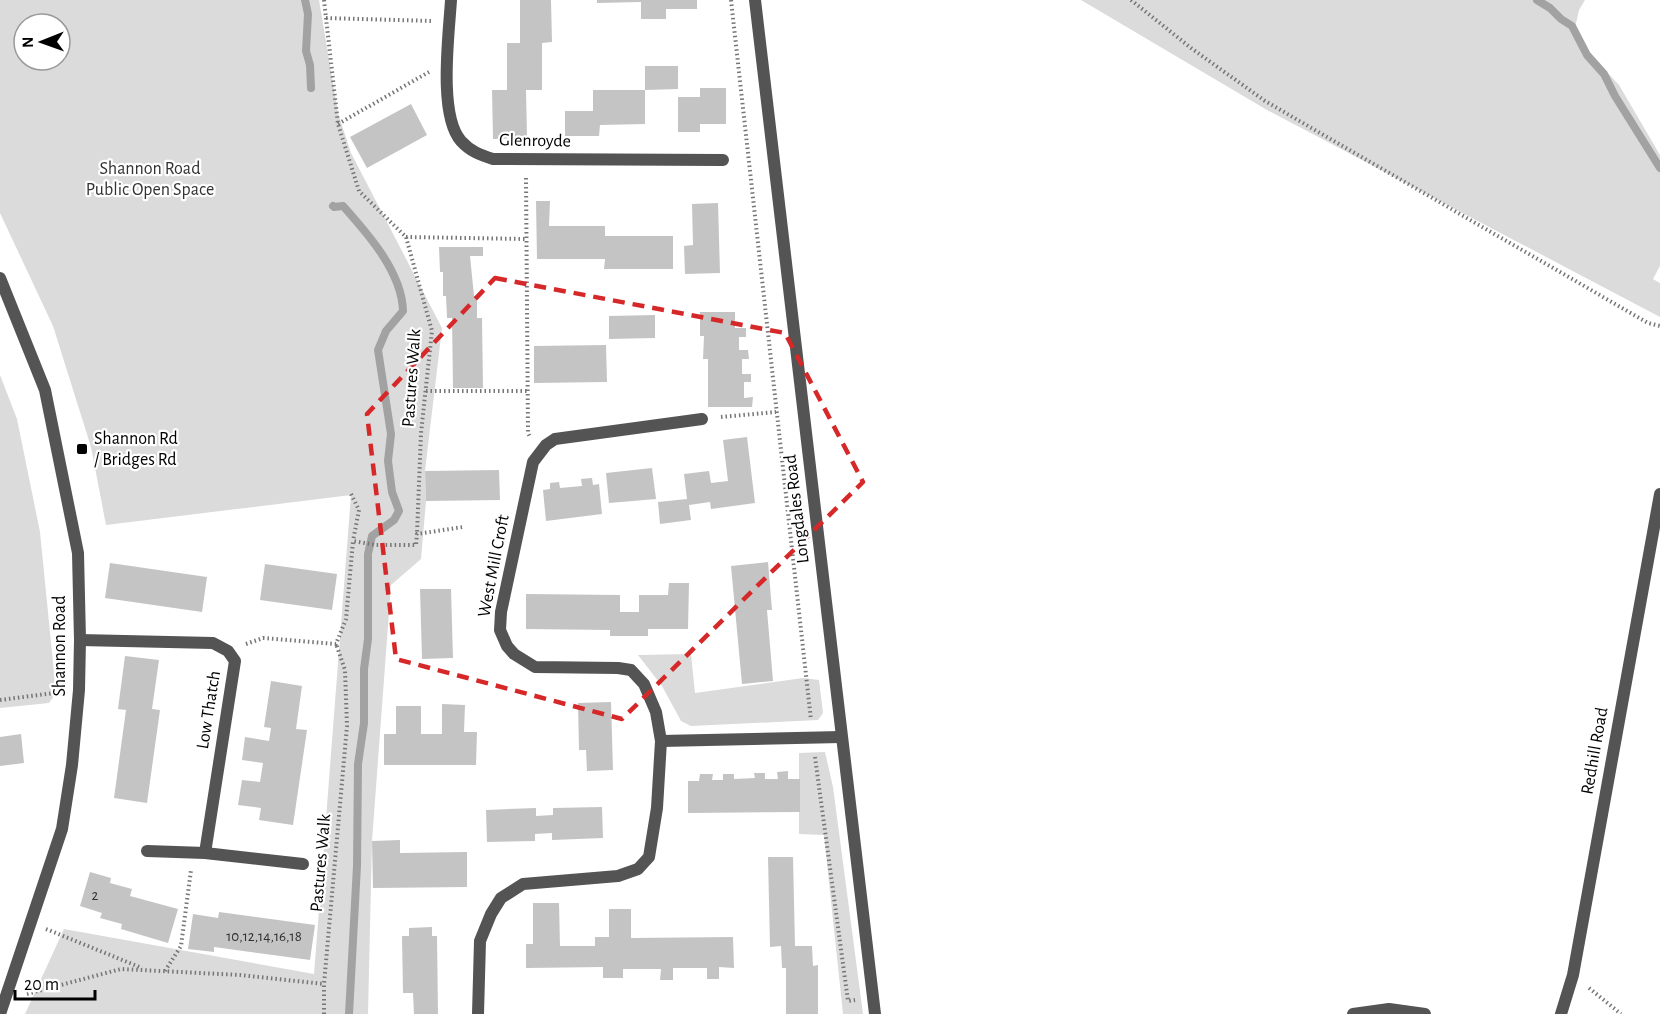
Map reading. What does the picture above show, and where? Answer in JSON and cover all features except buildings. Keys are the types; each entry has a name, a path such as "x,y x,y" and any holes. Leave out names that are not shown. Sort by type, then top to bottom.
{"street":[{"name":"Glenroyde","path":"451,0 447,62 450,115 460,140 476,154 493,159 723,160"},
{"name":"Longdales Road","path":"755,0 780,235 817,523 875,1014"},
{"name":"Shannon Road","path":"0,278 45,390 78,553 80,640 79,690 72,765 62,830 0,1014"},
{"path":"538,453 555,439 702,419"},
{"name":"West Mill Croft","path":"478,1014 480,941 490,914 501,898 523,884 618,876 638,869 649,856 657,808 661,741 650,693 638,676 631,670 618,668 535,668 514,654 507,646 500,630 501,612 533,462 538,453"},
{"name":"Redhill Road","path":"1561,1014 1573,975 1660,494"},
{"name":"Low Thatch","path":"80,640 213,643 228,651 235,661 199,852"},
{"path":"661,741 841,738"},
{"path":"147,851 199,852 303,864"},
{"path":"1353,1014 1389,1009 1425,1014"}],"path":[{"name":"Pastures Walk","path":"324,0 338,123 360,191 406,237 432,331 421,433 417,534"},
{"path":"731,0 813,739 848,1001"},
{"path":"1131,0 1191,48 1265,101 1648,322 1660,326"},
{"path":"326,18 449,21"},
{"path":"338,123 447,62"},
{"path":"525,159 528,434 538,453"},
{"path":"406,237 526,239"},
{"path":"426,391 528,391"},
{"path":"702,419 776,412"},
{"path":"228,651 263,638 336,644 346,619 353,541 359,510 351,494"},
{"path":"353,541 376,545 416,545 417,534 464,527"},
{"name":"Pastures Walk","path":"324,1014 324,984 347,726 345,670 336,644"},
{"path":"0,700 79,690"},
{"path":"165,972 181,946 199,852"},
{"path":"32,924 147,970"},
{"path":"6,1000 121,969 240,975 324,984"},
{"path":"1573,975 1621,1014"}],"highlighted area":[{"path":"495,278 785,333 863,482 622,719 396,659 367,414"}],"green space":[{"name":"Shannon Road Public Open Space","path":"0,0 319,0 338,113 351,153 442,328 425,471 426,501 421,559 391,585 372,841 368,1014 25,1014 64,929 314,974 351,495 106,525 91,447 53,326 0,213"},
{"path":"1081,0 1585,0 1579,10 1575,28 1592,56 1619,85 1660,155 1660,266 1653,279 1660,283 1660,317 1267,110"},
{"path":"0,375 17,419 40,532 56,693 49,703 0,708"},
{"path":"691,654 695,693 803,678 819,680 823,713 818,720 691,726 681,721 662,686 638,655"},
{"path":"825,752 833,787 863,1014 843,1014 824,835 799,834 799,753"}],"waterway":[{"path":"305,0 308,14 306,51 310,65 311,88"},
{"path":"1537,0 1572,26 1587,55 1604,74 1615,96 1660,168"},
{"path":"333,206 343,206 382,254 397,282 403,311 386,331 378,350 391,434 388,461 392,492 399,511 394,520 372,536 368,554 368,639 364,669 364,723 358,764 357,866 349,1014"}],"place":[{"name":"Shannon Rd / Bridges Rd","path":"82,449"}]}
